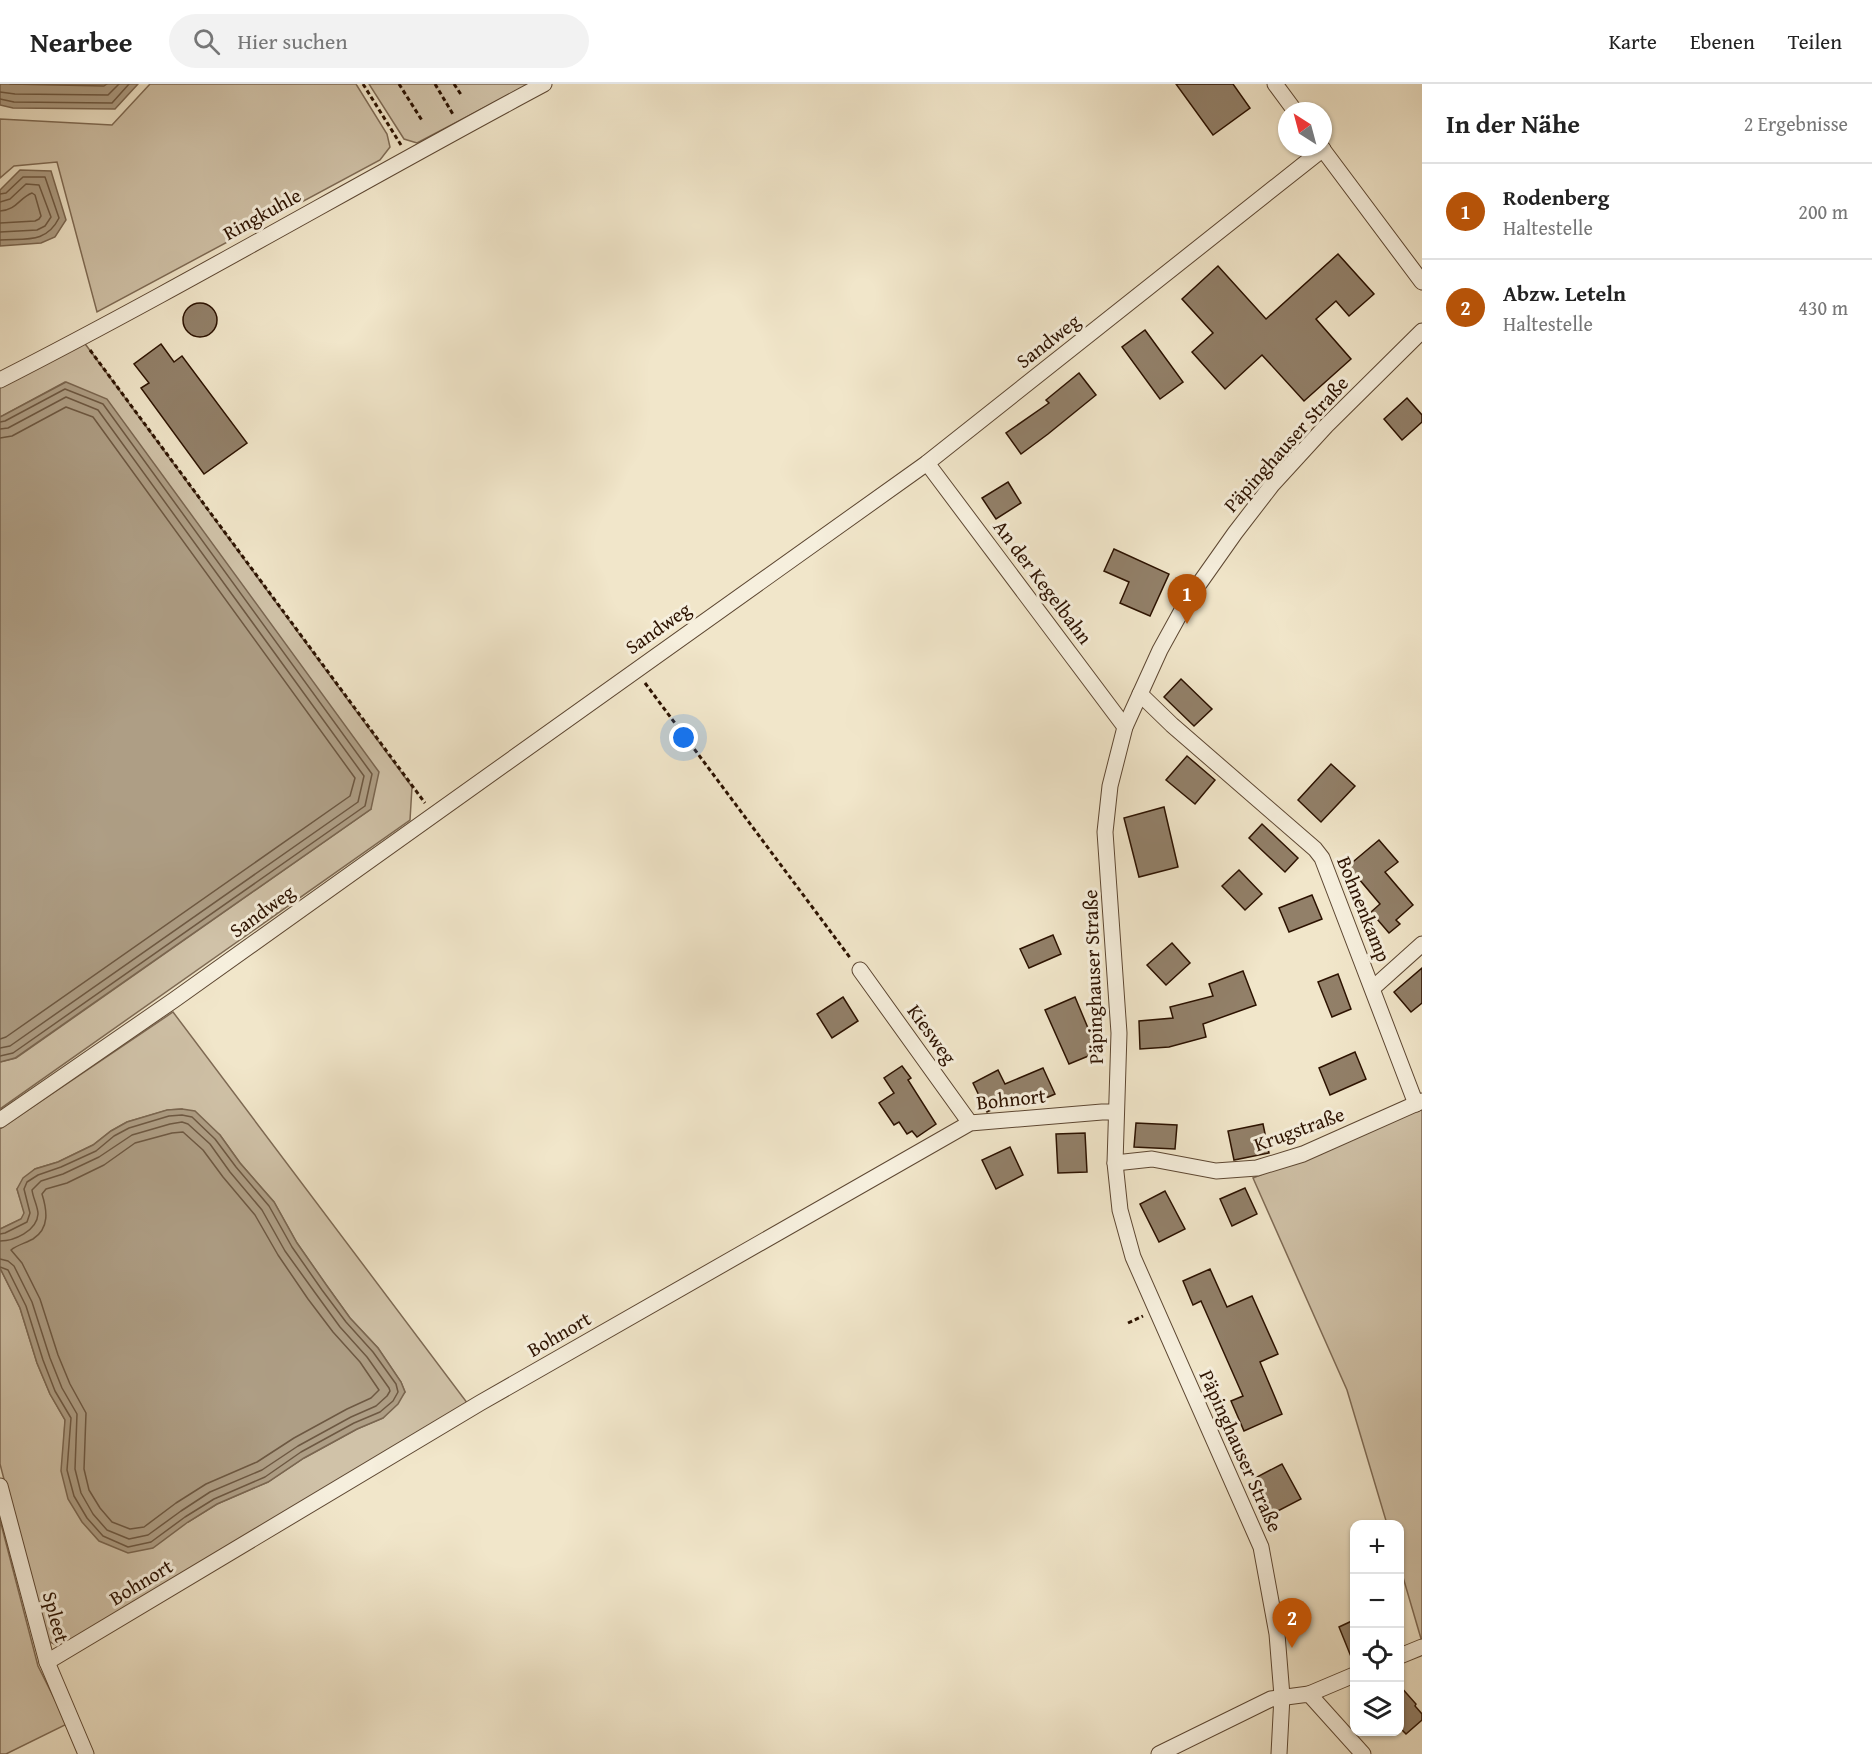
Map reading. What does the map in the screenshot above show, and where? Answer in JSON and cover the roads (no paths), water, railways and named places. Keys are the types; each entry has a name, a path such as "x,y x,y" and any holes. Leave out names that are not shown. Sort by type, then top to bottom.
{"street":[{"name":"Ringkuhle","path":"0,380 81,338 544,84"},
{"path":"1275,84 1288,102"},
{"name":"Sandweg","path":"0,1119 174,1000 927,463 1312,156"},
{"name":"Sandweg","path":"1328,156 1422,282"},
{"name":"Päpinghauser Straße","path":"1279,1754 1282,1696 1277,1634 1261,1547 1133,1257 1120,1210 1115,1162 1119,1033 1105,832 1110,786 1125,727 1160,650 1187,601 1266,493 1326,426 1422,331"},
{"name":"An der Kegelbahn","path":"927,463 1125,727"},
{"name":"Bohnenkamp","path":"1140,694 1172,725 1315,849 1322,858 1419,1102"},
{"path":"1373,988 1422,944"},
{"name":"Kiesweg","path":"860,970 970,1123"},
{"name":"Krugstraße","path":"1115,1162 1152,1158 1216,1171 1257,1168 1303,1154 1419,1102"},
{"name":"Bohnort","path":"46,1662 480,1403 970,1123 1116,1112"},
{"name":"Spleet","path":"0,1486 46,1662 86,1754"},
{"path":"1404,1654 1422,1647"},
{"path":"1159,1754 1271,1699 1282,1696 1309,1695 1350,1677"},
{"path":"1309,1695 1363,1754"}],"water":[{"path":"0,84 138,84 115,109 13,108 0,105"},
{"path":"20,170 51,171 66,220 55,237 41,243 0,246 0,190"},
{"path":"66,382 107,399 379,772 371,809 15,1058 0,1062 0,417"},
{"path":"167,1110 195,1111 220,1135 240,1163 274,1202 297,1243 350,1318 378,1348 401,1382 405,1392 398,1404 383,1418 357,1429 304,1458 268,1482 217,1504 153,1548 128,1553 99,1541 82,1522 68,1499 61,1471 65,1420 50,1394 37,1363 20,1308 0,1268 0,1229 21,1219 24,1213 17,1189 23,1178 35,1169 58,1162 93,1145 127,1122"}],"place":[{"name":"Rodenberg","path":"1187,624"},
{"name":"Abzw. Leteln","path":"1292,1648"}]}
